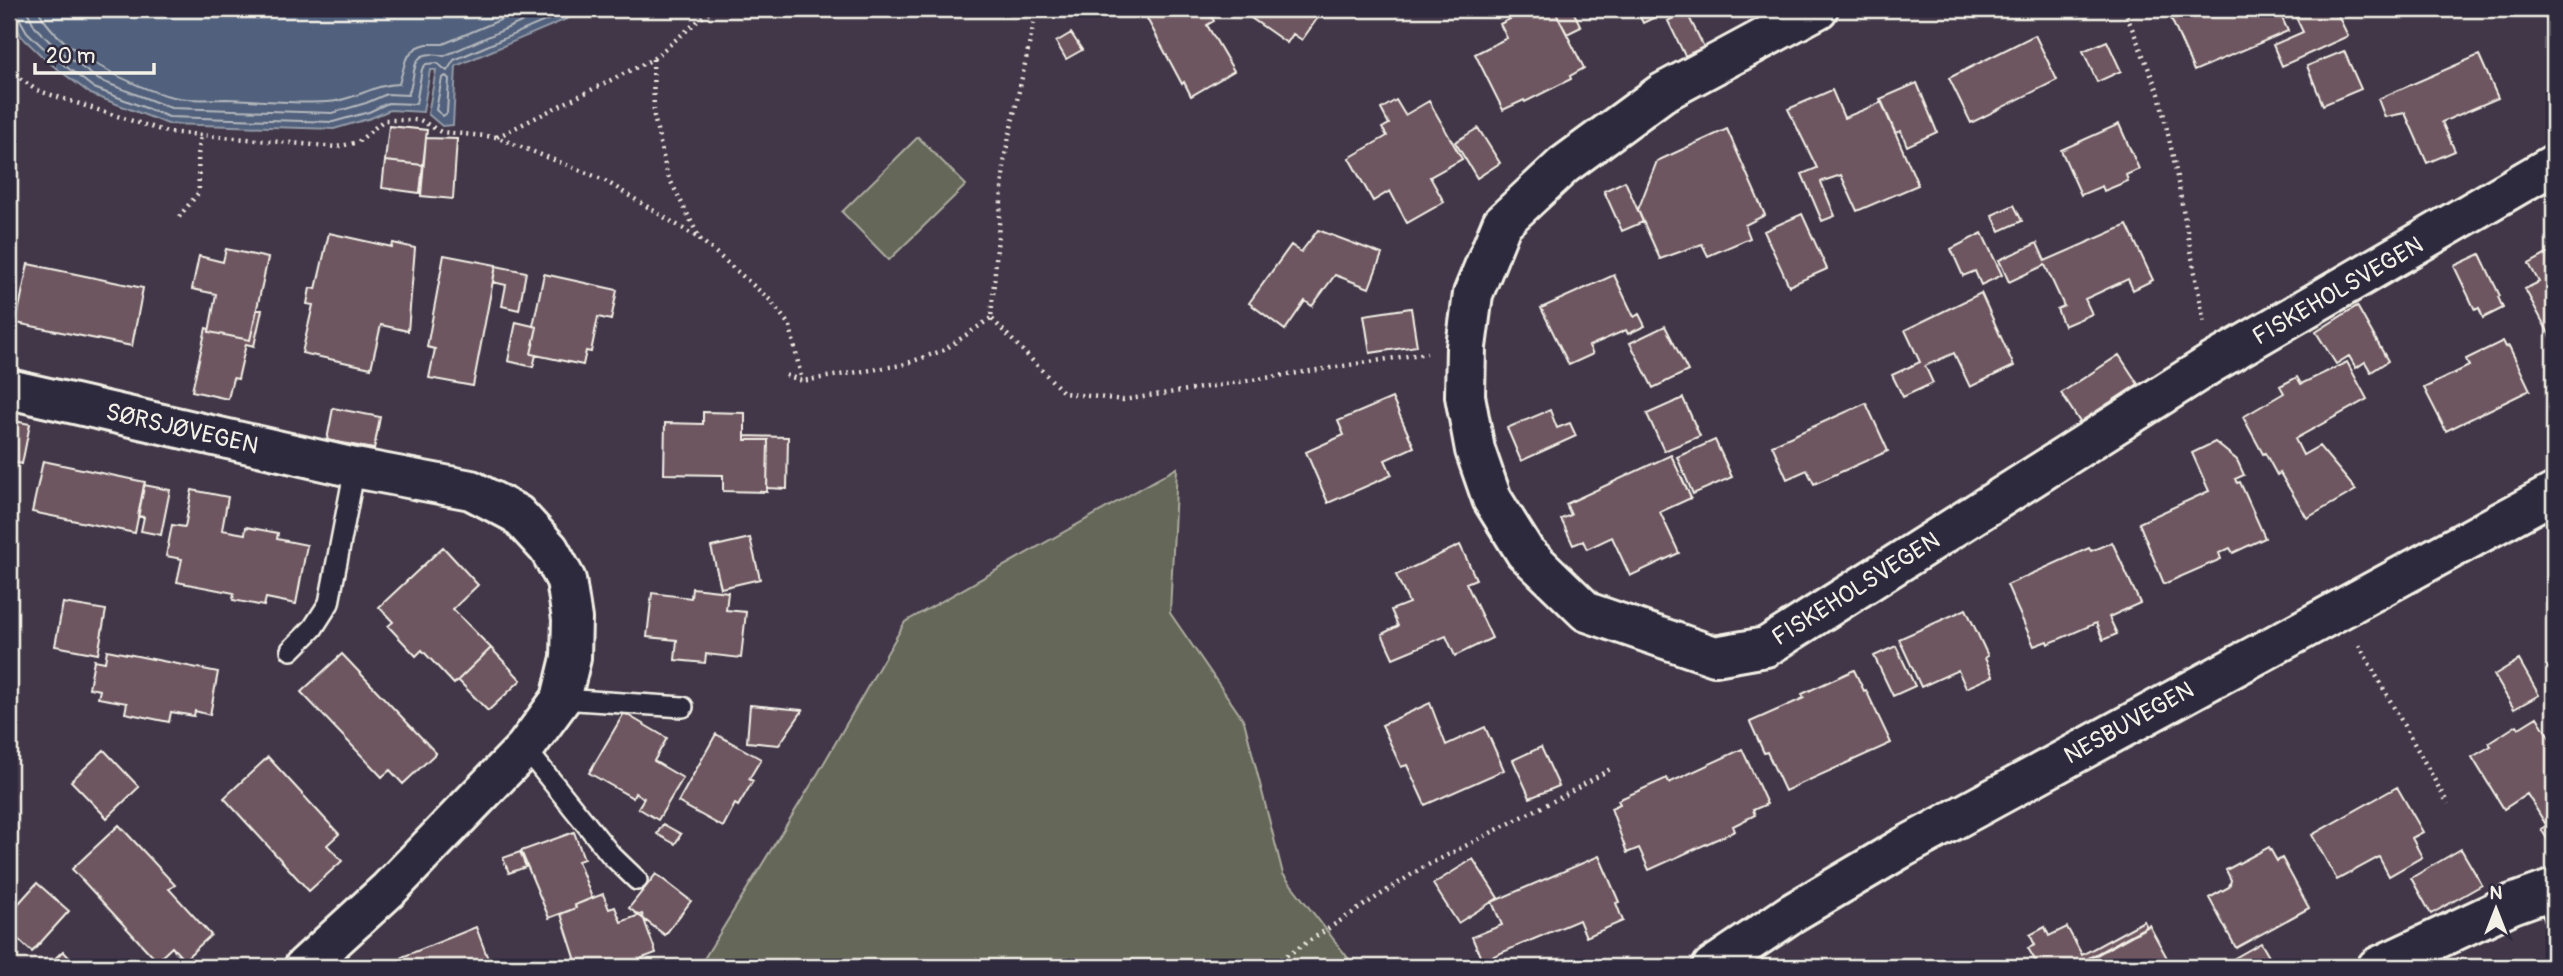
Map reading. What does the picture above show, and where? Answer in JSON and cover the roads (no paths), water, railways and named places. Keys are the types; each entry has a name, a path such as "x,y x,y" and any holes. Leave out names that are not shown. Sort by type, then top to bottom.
{"street":[{"name":"FISKEHOLSVEGEN","path":"1818,9 1662,93 1564,165 1502,223 1474,294 1466,347 1465,396 1475,450 1492,499 1525,552 1587,612 1715,656 1766,647 2212,363 2554,164"},
{"name":"SØRSJØVEGEN","path":"9,389 355,468 471,490 517,514 549,549 566,580 572,619 571,658 561,699 525,748 388,890 304,967"},
{"name":"NESBUVEGEN","path":"1712,967 1792,913 1902,848 2554,493"},
{"path":"2377,967 2512,904 2551,899"}],"lane":[{"path":"291,650 313,628 329,603 355,468"},
{"path":"561,699 683,708"},
{"path":"525,748 611,855 637,880"}],"water":[{"path":"9,9 590,9 456,66 453,125 442,126 428,114 436,70 430,70 423,112 390,110 334,129 168,124 91,94 47,61 21,36"}]}
